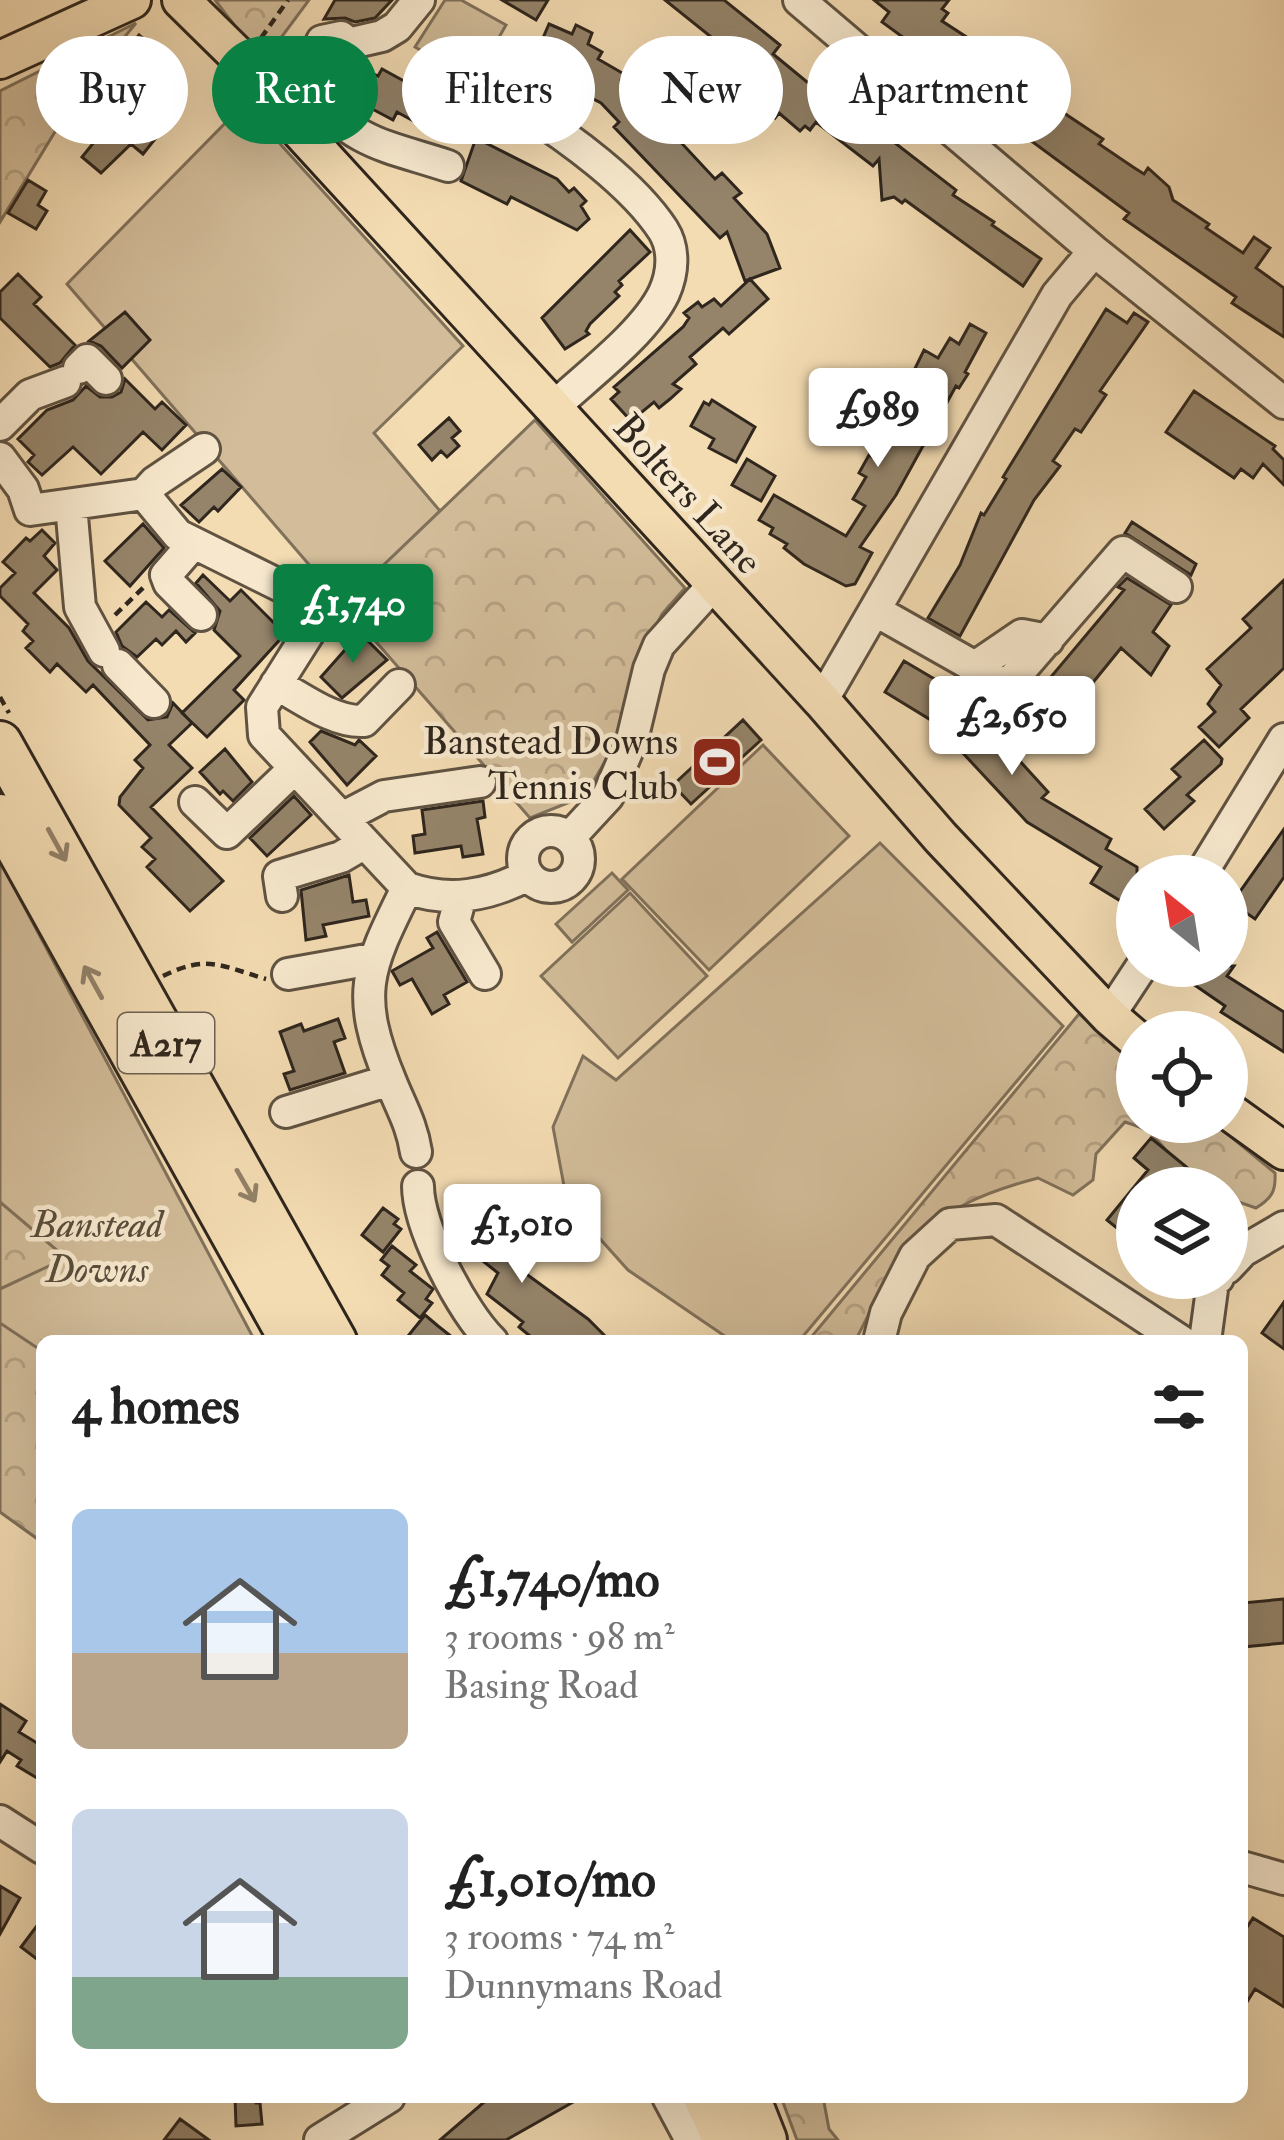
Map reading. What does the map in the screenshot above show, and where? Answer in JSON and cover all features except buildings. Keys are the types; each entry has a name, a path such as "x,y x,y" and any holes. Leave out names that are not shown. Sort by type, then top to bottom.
{"highway":[{"name":"A217","path":"0,742 332,1335"},
{"name":"A217","path":"0,816 289,1335"},
{"path":"708,2103 725,2140"},
{"path":"750,2103 765,2140"}],"main road":[{"path":"0,60 133,0"},
{"name":"Bolters Lane","path":"181,0 218,36"},
{"name":"Bolters Lane","path":"353,144 554,407 941,838 1116,1021"},
{"path":"1248,1125 1284,1151"}],"street":[{"path":"376,36 398,27 418,0"},
{"path":"799,0 1094,251 1284,404"},
{"path":"378,142 448,166"},
{"path":"554,407 652,309 670,274 672,253 664,232 577,144"},
{"path":"822,701 1057,296 1094,251"},
{"path":"0,425 31,394 83,376"},
{"path":"0,458 22,489 15,515 144,494 204,448"},
{"path":"144,494 164,522 193,544 309,600 315,622 262,707 264,735 406,888 425,895 461,896 502,888 527,875 541,886 568,882 580,859 571,836 608,796 632,740 659,645 715,583"},
{"path":"70,505 99,640 154,702"},
{"path":"193,544 166,575 200,614"},
{"path":"876,611 975,667 992,685 1002,686 1123,552 1176,586"},
{"path":"276,683 356,723 364,722 399,685"},
{"path":"1213,855 1284,739"},
{"path":"196,802 227,833 295,768"},
{"path":"342,818 384,796 480,782"},
{"path":"282,896 279,876 341,857 364,843"},
{"path":"406,888 372,959 369,1003 390,1080 412,1126 416,1152 400,1167 405,1183 418,1186 418,1203 455,1287 488,1335"},
{"path":"461,896 454,922 485,974"},
{"path":"288,974 372,959"},
{"path":"286,1112 390,1080"},
{"path":"880,1335 886,1313 915,1256 950,1224 996,1220 1172,1335"},
{"path":"1248,1248 1284,1227"},
{"path":"1206,1335 1211,1299"},
{"path":"0,1821 36,1844"},
{"path":"1248,1869 1284,1880"},
{"path":"671,2103 692,2140"},
{"path":"320,2140 350,2106"}],"path":[{"path":"262,36 288,0"},
{"path":"99,640 156,575 166,575"},
{"path":"152,982 189,963 213,963 268,979 288,974"}],"green space":[{"path":"215,0 309,0 282,36 243,36"},
{"path":"445,0 461,0 506,25 500,36 422,36"},
{"path":"136,23 125,36 110,36"},
{"path":"36,73 36,144 48,144 0,222 0,91"},
{"path":"212,137 212,144 280,144 463,346 374,433 440,511 343,604 67,284"},
{"path":"535,420 685,588 662,614 636,665 618,739 585,796 530,818 343,604"},
{"path":"763,745 849,836 709,970 622,879"},
{"path":"880,843 1063,1026 804,1335 723,1335 628,1270 567,1202 553,1127 583,1056 616,1080"},
{"name":"Banstead Downs","path":"0,861 252,1335 36,1335 36,1538 0,1512"},
{"path":"612,873 628,890 572,942 556,924"},
{"path":"630,893 707,976 618,1058 541,976"},
{"path":"1079,1014 1116,1044 1116,1132 1096,1154 1093,1180 1073,1195 1038,1178 984,1196 934,1223 898,1260 858,1335 813,1335"},
{"path":"1160,1143 1239,1143 1275,1173 1274,1189 1256,1208 1248,1205 1248,1167 1180,1167"},
{"path":"0,1202 66,1258 0,1289"},
{"path":"0,1323 36,1347 36,1538 0,1512"},
{"path":"783,2103 824,2103 829,2129 838,2140 797,2140"}],"place":[{"name":"Banstead Downs Tennis Club","path":"717,762"}]}
